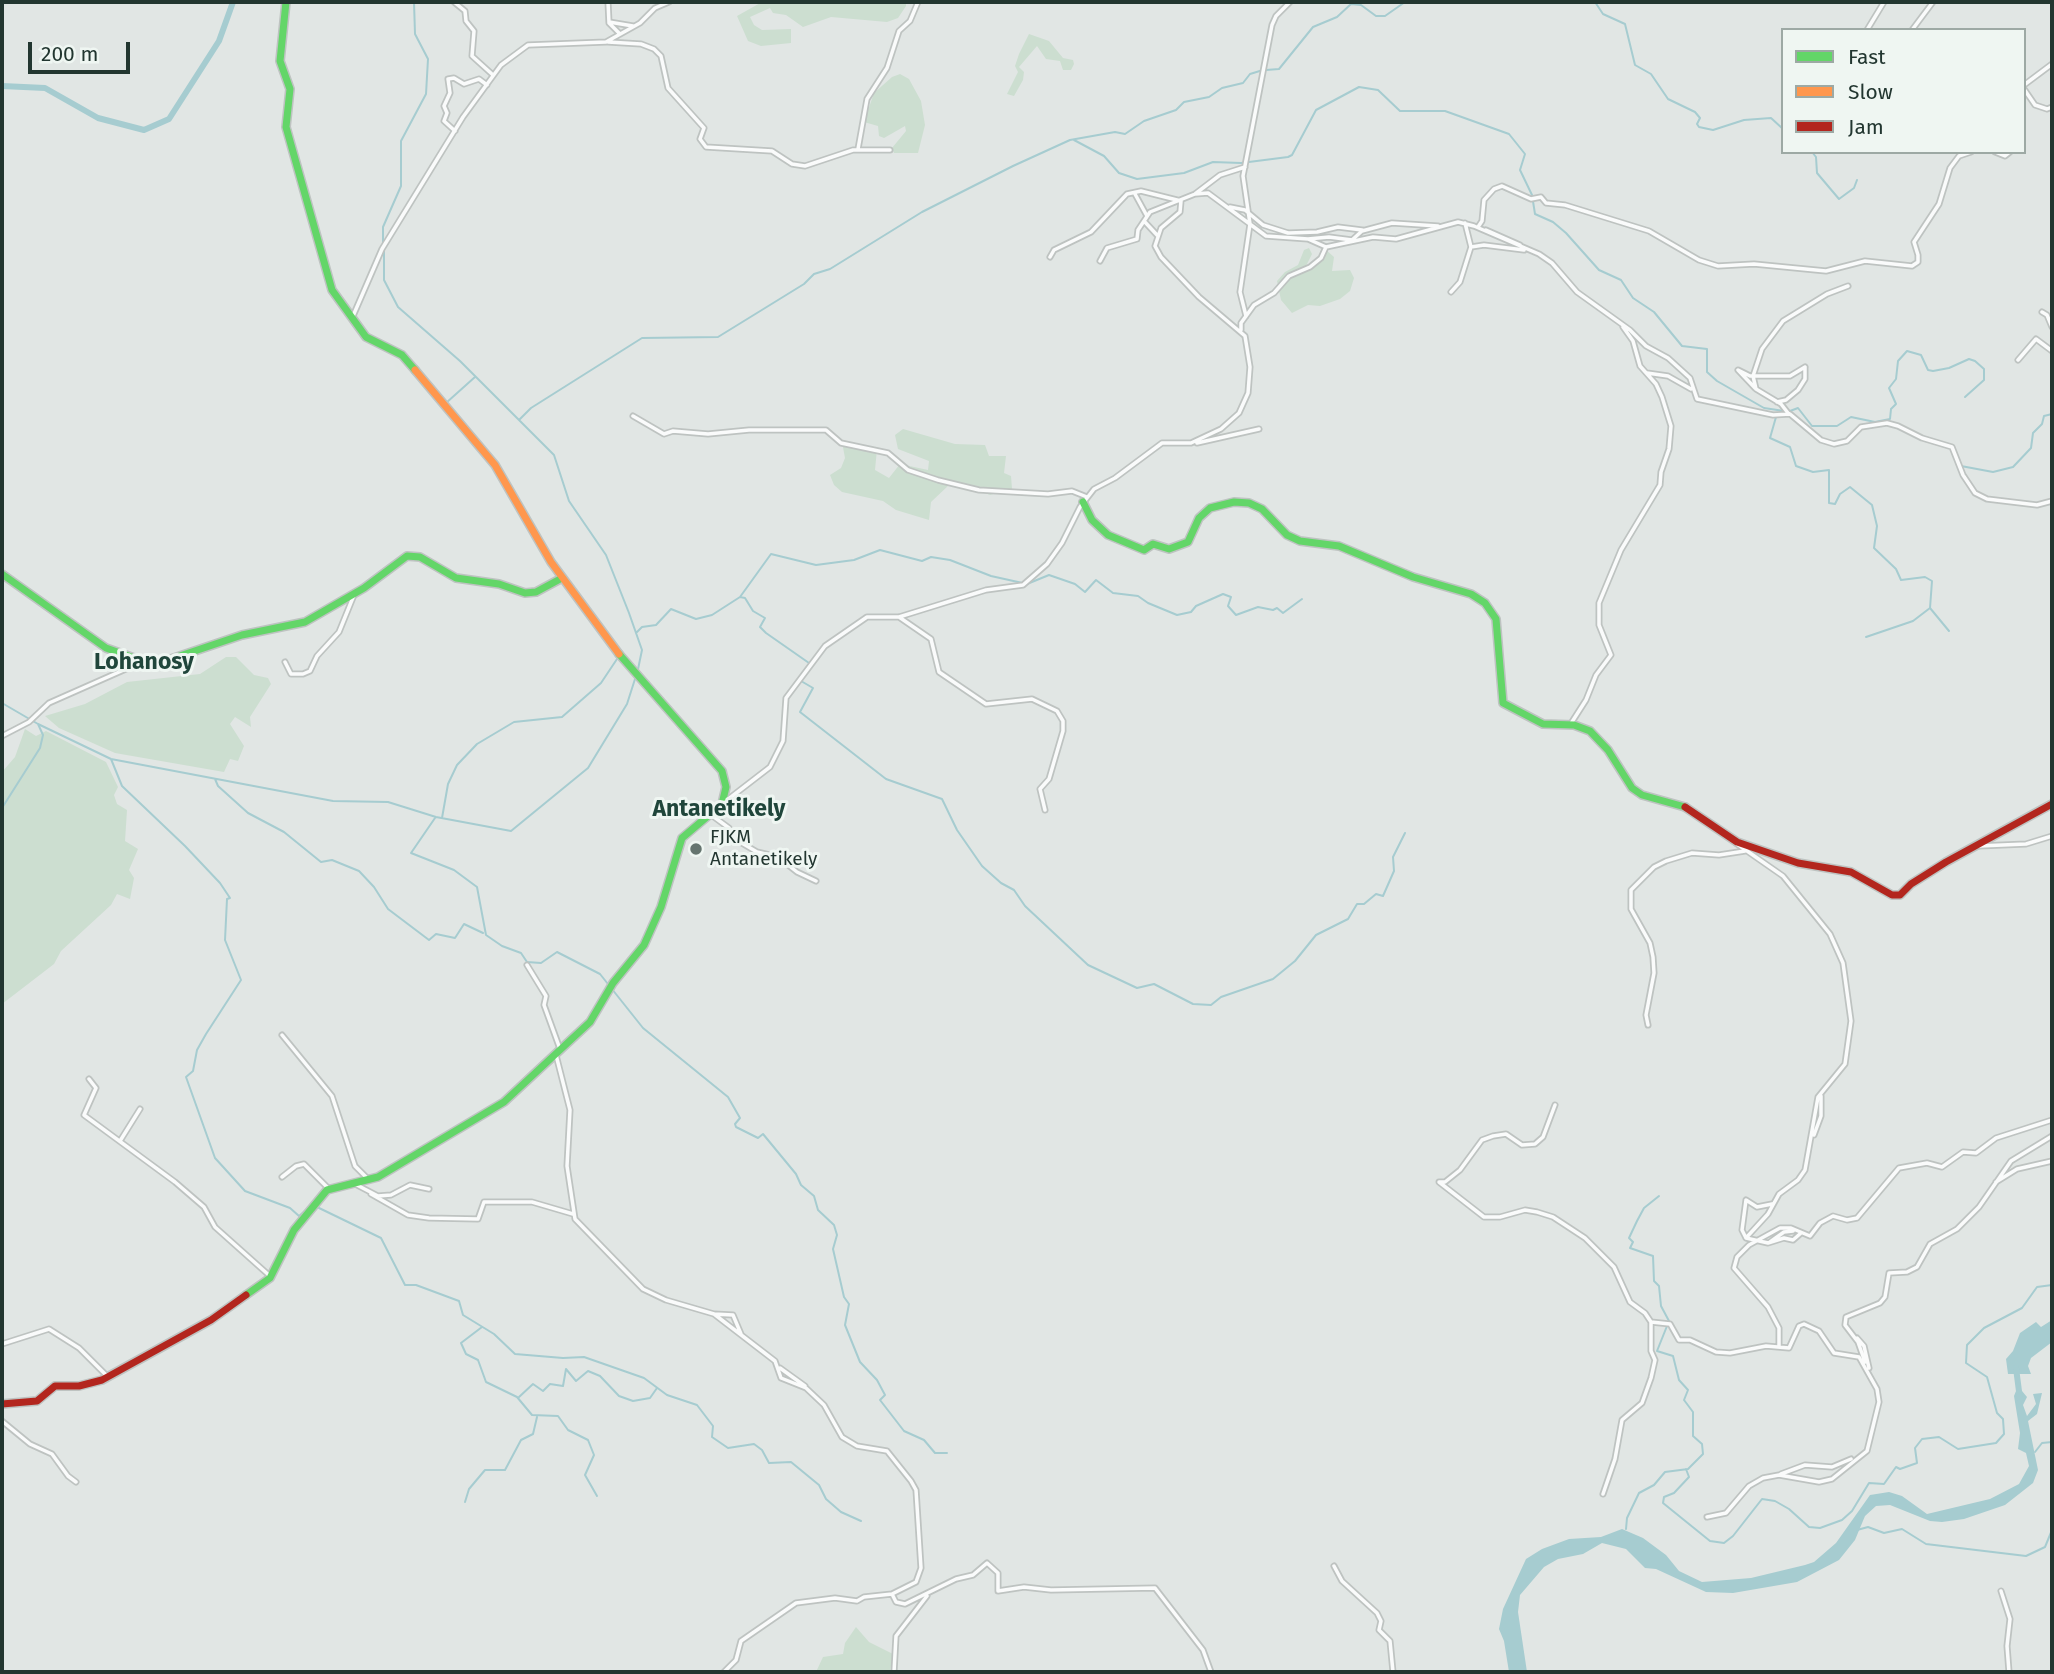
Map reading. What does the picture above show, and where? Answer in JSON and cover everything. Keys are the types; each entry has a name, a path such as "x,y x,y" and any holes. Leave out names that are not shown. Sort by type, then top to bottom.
{"street":[{"path":"286,2 280,61 289,89 285,118 291,152 327,281 370,341 387,345 402,355 495,465 562,578 632,672 722,771 726,778 722,804"},
{"path":"454,2 465,11 467,22 474,31 471,56 493,75"},
{"path":"608,2 608,21 620,34"},
{"path":"606,42 635,26 655,8 669,2"},
{"path":"858,149 867,99 887,68 899,31 910,21 918,2"},
{"path":"1246,316 1240,292 1250,224 1245,164 1263,83 1272,25 1276,16 1290,2"},
{"path":"1868,28 1884,2"},
{"path":"1914,28 1933,2"},
{"path":"608,21 635,26"},
{"path":"353,316 364,283 455,131 493,75 520,48 528,44 606,42 641,44 654,49 661,57 668,88 704,128 700,139 706,147 772,151 792,164 805,166 858,149 890,150"},
{"path":"2026,85 2052,64"},
{"path":"455,131 444,121 447,113 444,106 450,93 448,79 454,78 464,84 479,79 487,85"},
{"path":"2026,90 2035,105 2047,110 2052,107"},
{"path":"1476,227 1482,221 1484,200 1494,189 1502,186 1534,198 1649,231 1699,260 1718,266 1754,264 1826,271 1865,261 1912,266 1918,262 1914,242 1939,204 1950,168 1959,156 1964,154"},
{"path":"1100,261 1107,248 1137,239 1147,216 1166,203 1181,201 1220,175 1245,164"},
{"path":"1049,257 1054,250 1091,232 1127,194 1134,192 1181,201"},
{"path":"1134,192 1147,216"},
{"path":"1195,194 1209,193 1266,236 1352,240 1386,236 1396,239 1465,223 1476,227 1552,263 1577,292 1621,323 1646,346 1668,358 1690,378 1697,399 1773,415 1790,414"},
{"path":"1181,201 1183,205 1180,212 1165,223 1157,235 1155,246 1161,257 1199,296 1241,330 1249,355 1247,400 1233,420 1191,443"},
{"path":"1228,206 1238,207 1263,225 1296,238"},
{"path":"1144,221 1157,235"},
{"path":"1289,233 1317,232 1338,227 1365,230 1398,222 1440,227"},
{"path":"1451,292 1460,282 1471,247 1465,223"},
{"path":"1352,240 1365,230"},
{"path":"1308,239 1326,247 1357,239"},
{"path":"1471,247 1485,245 1526,249"},
{"path":"1241,330 1254,305 1274,293 1289,276 1310,267 1321,258 1326,247"},
{"path":"1756,389 1753,376 1762,349 1777,326 1826,294 1848,286"},
{"path":"2042,312 2047,315 2052,327"},
{"path":"1570,725 1586,700 1596,675 1611,655 1599,625 1599,603 1621,550 1660,485 1661,472 1668,456 1671,426 1656,384 1645,373 1621,323"},
{"path":"2018,360 2036,339 2052,351"},
{"path":"1775,402 1786,400 1798,390 1805,379 1805,367 1790,376 1753,376 1738,370 1756,389 1821,440 1834,444 1847,441 1861,427 1893,424 1922,438 1952,447 1963,475 1975,493 1987,499 2037,505 2052,501"},
{"path":"1645,373 1668,376 1693,390"},
{"path":"633,415 664,434 673,431 708,434 749,430 826,430 841,443 888,453 908,470 979,490 1048,494 1072,491 1085,500 1092,520 1108,535 1120,538 1140,550 1159,543 1169,549 1180,547 1192,536 1199,518 1208,509 1226,503 1250,503 1262,509 1287,535 1300,541 1339,546 1413,577 1467,592 1485,603 1496,619 1503,703 1543,724 1585,728 1600,739 1632,788 1642,795 1685,807 1783,876 1808,903 1833,940 1843,963 1851,1021 1845,1064 1821,1092 1821,1116 1811,1140 1804,1170 1746,1238"},
{"path":"2,1404 37,1401 55,1386 79,1386 108,1377 211,1320 271,1277 289,1238 329,1189 377,1177 497,1107 558,1053 590,1023 610,987 644,945 661,907 682,838 770,767 785,732 786,698 820,650 867,617 899,617 979,592 1025,584 1038,574 1062,543 1085,500 1162,443 1222,439 1258,429"},
{"path":"2,574 106,648 144,661 167,660 242,635 297,625 355,593 394,563 414,555 447,575 499,584 525,593 536,592 562,578"},
{"path":"285,663 291,674 310,671 317,656 339,632 355,593"},
{"path":"899,617 932,639 939,672 986,704 1032,699 1057,711 1063,721 1063,731 1049,779 1040,789 1045,810"},
{"path":"2,736 29,722 33,716 56,700 144,661"},
{"path":"1731,838 1798,863 1851,873 1873,887 1896,896 1946,862 1979,846 2018,820 2052,804"},
{"path":"710,814 729,828 735,839 757,852 778,857 797,872 816,881"},
{"path":"1979,846 2017,845 2052,836"},
{"path":"1648,1025 1646,1015 1654,973 1653,957 1650,943 1631,909 1631,890 1654,867 1676,858 1692,853 1718,855 1747,851"},
{"path":"527,965 546,996 544,1005 553,1022 570,1110 567,1166 574,1214"},
{"path":"282,1035 332,1097 355,1166 367,1178"},
{"path":"89,1079 96,1088 84,1115 204,1207 215,1227 271,1277"},
{"path":"1555,1105 1543,1137 1535,1144 1522,1145 1506,1134 1482,1140 1460,1170 1445,1182 1439,1182 1484,1217 1500,1217 1525,1210 1537,1212 1578,1233 1614,1267 1630,1302 1645,1313 1651,1322 1651,1351 1655,1360 1651,1378 1642,1403 1622,1420 1615,1459 1603,1494"},
{"path":"120,1141 140,1109"},
{"path":"1780,1349 1779,1328 1768,1307 1734,1268 1741,1252 1780,1228 1813,1235 1820,1223 1833,1216 1847,1220 1857,1218 1884,1189 1890,1176 1903,1166 1927,1163 1942,1167 1963,1153 1976,1153 1996,1138 2052,1120"},
{"path":"1870,1374 1869,1357 1845,1325 1846,1317 1881,1303 1885,1297 1888,1273 1907,1272 1917,1267 1930,1244 1957,1229 1983,1201 2011,1161 2052,1136"},
{"path":"1993,1184 2017,1169 2052,1161"},
{"path":"282,1177 296,1166 304,1164 329,1189"},
{"path":"354,1182 408,1215 479,1219 481,1203 484,1202 532,1202 574,1214 643,1289 666,1300 714,1314 733,1315 742,1336"},
{"path":"371,1194 391,1195 410,1185 429,1189"},
{"path":"1774,1203 1760,1208 1747,1199 1742,1230 1746,1238 1768,1243 1784,1238 1793,1240 1801,1233"},
{"path":"1768,1243 1784,1232 1796,1231"},
{"path":"714,1314 765,1352 779,1366 781,1378 806,1388 828,1409 842,1437 857,1446 887,1451 914,1486 922,1558 920,1576 916,1582 892,1594 864,1597 857,1601 835,1598 796,1603 741,1641 736,1660 724,1672"},
{"path":"1651,1322 1670,1324 1679,1340 1690,1340 1716,1352 1766,1346 1789,1348 1799,1326 1804,1324 1819,1331 1834,1353 1859,1357 1867,1367"},
{"path":"2,1344 49,1329 79,1348 108,1377"},
{"path":"1779,1475 1819,1482 1832,1479 1867,1451 1879,1402 1854,1336"},
{"path":"2,1421 30,1444 52,1454 68,1476 76,1482"},
{"path":"1707,1517 1726,1513 1755,1482 1804,1465 1832,1467 1857,1458"},
{"path":"892,1594 900,1604 928,1595 956,1580 973,1576 987,1563 998,1573 998,1591 1024,1587 1051,1590 1155,1588 1203,1650 1211,1672"},
{"path":"1334,1566 1342,1581 1377,1613 1381,1621 1379,1630 1390,1641 1393,1672"},
{"path":"2001,1591 2010,1619 2007,1646 2009,1672"},
{"path":"894,1672 896,1636 907,1626 913,1613 928,1595"}],"green space":[{"path":"762,2 906,2 906,6 898,18 887,22 831,17 803,27 786,15 773,13 770,8 750,17 754,25 762,30 791,29 791,43 761,46 748,41 737,16"},
{"path":"1029,34 1049,41 1063,58 1073,60 1074,64 1071,70 1063,70 1060,61 1046,59 1037,46 1019,67 1024,72 1023,80 1014,96 1007,94 1018,72 1015,66"},
{"path":"900,74 909,79 921,101 925,125 918,153 894,153 892,148 906,131 905,126 884,138 879,136 878,126 864,122 874,93 892,77"},
{"path":"1309,248 1312,254 1306,266 1318,259 1325,249 1334,257 1332,271 1350,270 1354,278 1350,291 1340,299 1320,306 1308,305 1292,313 1281,300 1277,281 1285,272 1298,265 1304,250"},
{"path":"903,429 955,444 985,445 989,456 1006,456 1004,473 1011,476 1012,489 990,495 963,485 949,485 931,502 929,520 896,510 883,501 842,492 834,485 830,475 841,468 845,458 842,442 877,449 875,470 889,478 900,464 928,470 929,461 898,449 895,435"},
{"path":"226,657 236,657 254,675 268,678 271,684 250,717 251,727 235,717 230,724 244,746 238,761 230,759 224,772 115,753 59,728 45,716 85,704 127,682 200,674"},
{"path":"25,729 36,736 46,731 106,762 118,787 114,795 117,804 127,810 125,841 138,849 129,870 134,878 130,899 117,894 111,905 61,951 54,964 2,1004 2,772 15,757"},
{"path":"856,1627 869,1642 893,1654 890,1672 816,1672 823,1657 843,1654 845,1643"}],"water":[{"path":"2052,1320 2052,1342 2031,1358 2028,1366 2031,1374 2008,1374 2006,1359 2013,1351 2020,1333 2036,1322 2041,1327"},
{"path":"2016,1391 2022,1391 2027,1397 2023,1405 2027,1416 2036,1404 2033,1394 2042,1393 2037,1414 2028,1421 2038,1470 2033,1483 2005,1505 1964,1519 1942,1522 1930,1521 1890,1505 1876,1506 1865,1516 1855,1540 1839,1560 1797,1582 1733,1593 1706,1592 1656,1569 1645,1568 1626,1549 1602,1543 1583,1554 1558,1559 1544,1567 1520,1595 1518,1612 1527,1672 1509,1672 1504,1641 1499,1629 1503,1609 1526,1559 1542,1549 1569,1539 1601,1537 1622,1529 1643,1538 1666,1555 1679,1571 1702,1582 1751,1578 1814,1562 1836,1543 1870,1495 1889,1492 1902,1496 1927,1514 1990,1499 2019,1484 2029,1466 2026,1453 2018,1449 2020,1433 2014,1396"}],"waterway":[{"path":"2,86 45,88 98,118 144,130 169,119 219,41 233,2"},
{"path":"383,244 383,227 401,186 401,141 426,94 428,59 415,34 414,2"},
{"path":"1266,70 1279,69 1313,27 1337,17 1351,4 1361,5 1376,16 1385,16 1405,2"},
{"path":"1595,2 1603,14 1625,24 1635,65 1651,74 1668,99 1695,112 1700,118 1697,124 1699,127 1713,130 1744,120 1771,118 1781,127"},
{"path":"519,420 531,408 642,338 718,337 804,284 814,274 830,269 922,212 1013,166 1070,140 1115,132 1125,134 1144,121 1176,110 1184,102 1209,97 1222,88 1243,83 1250,74 1263,70"},
{"path":"1074,140 1104,156 1119,173 1137,179 1184,173 1213,162 1241,163 1288,157 1292,155 1316,110 1359,87 1378,90 1400,111 1445,111 1509,134 1525,154 1520,170 1532,195 1535,214 1553,222 1566,233 1599,270 1621,280 1633,298 1654,312 1682,346 1707,349 1707,372 1717,381 1764,408 1784,411"},
{"path":"1814,154 1817,173 1839,199 1854,188 1857,180"},
{"path":"384,250 384,280 398,307 460,361 554,455 569,501 606,555 629,613 642,650 637,674"},
{"path":"1790,411 1798,408 1812,426 1837,426 1851,417 1875,422 1890,419 1891,409 1896,404 1889,388 1896,379 1898,361 1907,351 1921,355 1928,370 1933,371 1949,368 1969,359 1975,361 1984,369 1984,380 1965,397"},
{"path":"446,403 475,377"},
{"path":"1961,466 1993,472 2013,467 2031,448 2033,433 2042,424 2044,416 2052,414"},
{"path":"1776,417 1770,438 1790,447 1796,466 1813,472 1829,470 1829,503 1835,504 1840,494 1850,487 1872,505 1877,526 1874,548 1896,569 1901,580 1925,577 1932,581 1930,608 1949,631"},
{"path":"528,517 546,548"},
{"path":"740,597 771,554 816,565 854,560 880,550 922,561 931,557 950,560 991,576 1027,584 1049,575 1075,584 1085,592 1096,580 1113,593 1138,596 1177,615 1191,612 1196,606 1223,594 1231,597 1228,606 1236,615 1258,607 1273,610 1277,608 1283,613 1302,599"},
{"path":"637,632 642,627 656,625 671,609 696,619 712,615 740,597 745,598 753,611 765,618 760,627 766,633 809,663"},
{"path":"1866,637 1913,621 1930,608"},
{"path":"594,615 605,631"},
{"path":"442,818 448,784 457,765 477,744 514,722 562,717 601,683 617,659"},
{"path":"38,724 111,759 333,801 388,802 436,817 511,831 588,768 627,704 635,679"},
{"path":"801,681 813,688 800,712 886,779 942,799 957,830 982,866 1001,883 1014,890 1025,906 1088,965 1137,988 1154,984 1193,1004 1211,1005 1221,997 1273,979 1295,961 1316,935 1348,919 1357,904 1364,904 1376,894 1383,896 1394,871 1393,857 1405,833"},
{"path":"2,703 38,724 43,735 40,748 2,808"},
{"path":"111,759 122,786 185,846 220,883 230,898 227,899 225,940 241,980 206,1034 197,1050 193,1071 186,1077 215,1158 245,1191 290,1208 299,1216 313,1204"},
{"path":"215,779 218,786 248,813 284,832 321,862 332,860 359,871 374,887 388,909 429,940 436,934 455,938 464,924 483,933"},
{"path":"435,818 411,853 454,870 477,887 486,935 502,946 521,953 527,962 541,963 557,952 600,974 643,1028 728,1097 740,1118 735,1124 736,1127 758,1138 763,1134 796,1174 801,1185 814,1196 818,1210 834,1225 837,1235 833,1249 844,1297 849,1304 845,1325 860,1362 877,1380 885,1395 880,1400 904,1431 924,1440 935,1453 947,1453"},
{"path":"1626,1529 1627,1518 1639,1493 1654,1485 1665,1472 1688,1469 1703,1454 1702,1444 1693,1436 1693,1412 1684,1400 1688,1390 1679,1380 1673,1356 1657,1351 1669,1321 1661,1306 1659,1286 1654,1281 1653,1256 1630,1248 1633,1242 1629,1238 1644,1208 1659,1196"},
{"path":"317,1207 381,1238 405,1285 416,1285 459,1301 463,1315 494,1334 515,1354 584,1357 644,1378 667,1395 697,1405 713,1426 712,1437 728,1448 754,1444 762,1450 769,1463 791,1462 819,1485 826,1499 841,1512 861,1521"},
{"path":"1686,1469 1689,1477 1674,1493 1664,1497 1663,1503 1710,1541 1724,1543 1733,1536 1762,1499 1775,1501 1789,1509 1809,1527 1820,1528 1842,1520 1852,1511 1869,1483 1884,1484 1896,1467 1900,1469 1917,1463 1915,1448 1922,1439 1939,1437 1958,1449 1996,1443 2004,1434 2003,1419 1997,1413 1987,1377 1966,1363 1967,1345 1984,1328 2022,1308 2037,1287 2052,1285"},
{"path":"482,1327 461,1343 466,1354 478,1360 486,1382 517,1397 532,1415 558,1416 568,1430 588,1440 594,1455 585,1475 597,1496"},
{"path":"2016,1368 2020,1399"},
{"path":"519,1397 533,1384 543,1391 550,1384 563,1386 566,1369 576,1381 588,1371 600,1376 619,1396 633,1401 650,1398 657,1388"},
{"path":"465,1502 469,1489 485,1470 505,1470 521,1440 533,1434 537,1417"},
{"path":"2035,1452 2042,1443 2052,1442"},
{"path":"1857,1530 1868,1527 1884,1533 1902,1529 1926,1544 2026,1556 2045,1547 2052,1530"}],"traffic: fast":[{"path":"286,2 280,61 290,89 286,127 332,290 366,337 402,355 415,370"},
{"path":"1083,502 1092,520 1108,535 1144,550 1153,544 1169,549 1188,542 1199,518 1210,508 1234,502 1249,503 1262,509 1287,535 1300,541 1339,546 1413,577 1471,594 1485,603 1496,619 1503,703 1543,724 1574,725 1590,731 1608,750 1632,788 1642,795 1685,807"},
{"path":"2,574 106,648 148,663 168,660 242,635 305,622 364,588 407,556 420,557 456,578 499,584 525,593 536,592 562,578"},
{"path":"246,1295 270,1278 294,1230 327,1190 378,1177 504,1102 590,1022 613,983 644,945 661,907 682,838 722,804 726,787 722,771 619,654"}],"traffic: slow":[{"path":"415,370 495,465 551,562 619,654"}],"traffic: jam":[{"path":"1685,807 1737,842 1798,863 1851,872 1892,895 1900,895 1911,884 1946,862 2052,804"},
{"path":"2,1404 37,1401 55,1386 79,1386 102,1380 211,1320 246,1295"}],"place":[{"name":"FJKM Antanetikely","path":"696,849"}],"district":[{"name":"Lohanosy","path":"144,663"},
{"name":"Antanetikely","path":"719,810"}]}
